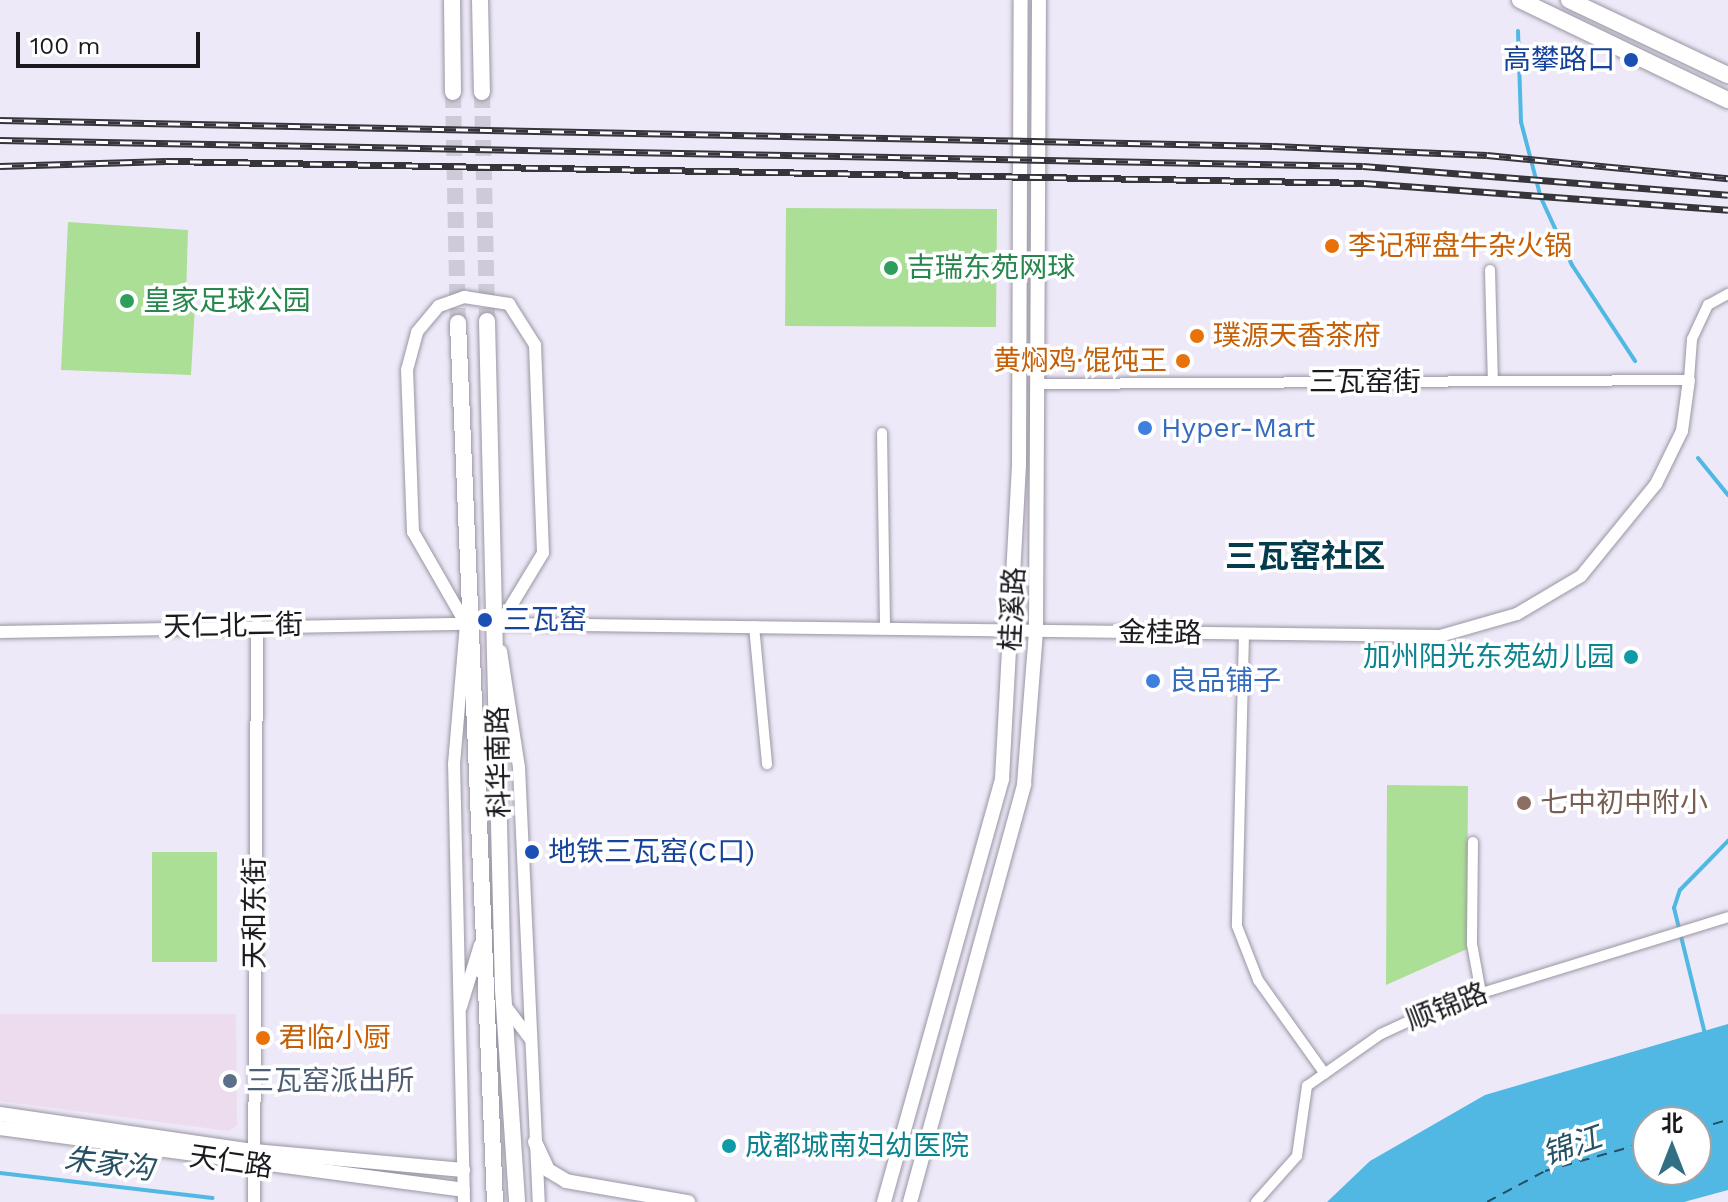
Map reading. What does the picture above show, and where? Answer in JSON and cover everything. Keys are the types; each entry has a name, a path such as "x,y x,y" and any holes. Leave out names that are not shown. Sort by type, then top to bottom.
{"main road":[{"path":"452,0 453,92"},
{"path":"480,0 482,92"},
{"name":"桂溪路","path":"884,1202 1002,779 1013,630 1021,0"},
{"name":"桂溪路","path":"910,1202 1024,784 1036,630 1040,384 1039,0"},
{"path":"1520,0 1728,100"},
{"path":"1569,0 1728,75"},
{"name":"科华南路","path":"487,321 503,1003 517,1202"},
{"name":"科华南路","path":"458,323 466,624 495,1202"},
{"name":"天仁路","path":"0,1114 463,1196"},
{"name":"天仁路","path":"0,1128 254,1158 463,1170"},
{"path":"535,1142 548,1170 566,1181 688,1202"}],"street":[{"path":"1490,270 1493,381"},
{"path":"1689,380 1692,339 1708,305 1728,294"},
{"path":"463,1196 454,764 466,624 413,532 407,370 417,332 439,306 464,297 509,304 535,345 543,553 496,624 519,767 539,1202"},
{"name":"金桂路","path":"496,624 1440,636 1517,614 1581,576 1627,526 1682,431 1689,380"},
{"name":"三瓦窑街","path":"1040,384 1689,380"},
{"path":"882,433 885,627"},
{"name":"天仁北二街","path":"0,632 257,625 466,624"},
{"name":"天和东街","path":"254,1202 257,625"},
{"path":"754,626 767,764"},
{"path":"1244,634 1237,926 1258,980 1325,1074"},
{"path":"1473,842 1472,944 1481,993"},
{"name":"顺锦路","path":"1256,1202 1297,1156 1303,1094 1325,1074 1381,1034 1481,993 1676,930 1728,917"},
{"path":"457,1021 480,945"},
{"path":"503,1003 531,1040"}],"shaded area":[{"path":"0,1014 236,1014 237,1125 229,1131 0,1101"}],"green space":[{"name":"吉瑞东苑网球","path":"786,208 997,209 996,327 785,326"},
{"name":"皇家足球公园","path":"68,222 188,230 186,296 195,305 191,375 61,370"},
{"path":"1387,785 1468,786 1467,949 1386,985"},
{"path":"152,852 217,852 217,962 152,962"}],"water":[{"name":"锦江","path":"1728,1024 1728,1190 1684,1202 1327,1202 1370,1161 1485,1095"}],"waterway":[{"path":"1518,31 1521,122 1541,198 1572,265 1635,361"},
{"path":"1698,458 1728,495"},
{"path":"1705,1034 1674,908 1680,890 1728,841"},
{"name":"朱家沟","path":"0,1173 213,1198"}],"ferry route":[{"path":"1712,1124 1728,1120"},
{"path":"1487,1202 1545,1171 1632,1147"}],"tunnel":[{"path":"453,92 458,323"},
{"path":"482,92 487,321"}],"railway":[{"path":"0,120 1273,146 1487,155 1728,178"},
{"path":"0,140 1363,166 1728,195"},
{"path":"0,166 166,161 1364,183 1728,210"}],"place":[{"name":"高攀路口","path":"1631,60"},
{"name":"李记秤盘牛杂火锅","path":"1332,246"},
{"name":"吉瑞东苑网球","path":"891,268"},
{"name":"皇家足球公园","path":"127,301"},
{"name":"璞源天香茶府","path":"1197,336"},
{"name":"黄焖鸡·馄饨王","path":"1183,361"},
{"name":"Hyper-Mart","path":"1145,428"},
{"name":"三瓦窑","path":"485,620"},
{"name":"加州阳光东苑幼儿园","path":"1631,657"},
{"name":"良品铺子","path":"1153,681"},
{"name":"七中初中附小","path":"1524,803"},
{"name":"地铁三瓦窑(C口)","path":"532,852"},
{"name":"君临小厨","path":"263,1038"},
{"name":"三瓦窑派出所","path":"230,1081"},
{"name":"成都城南妇幼医院","path":"729,1146"}],"district":[{"name":"三瓦窑社区","path":"1305,556"}]}
